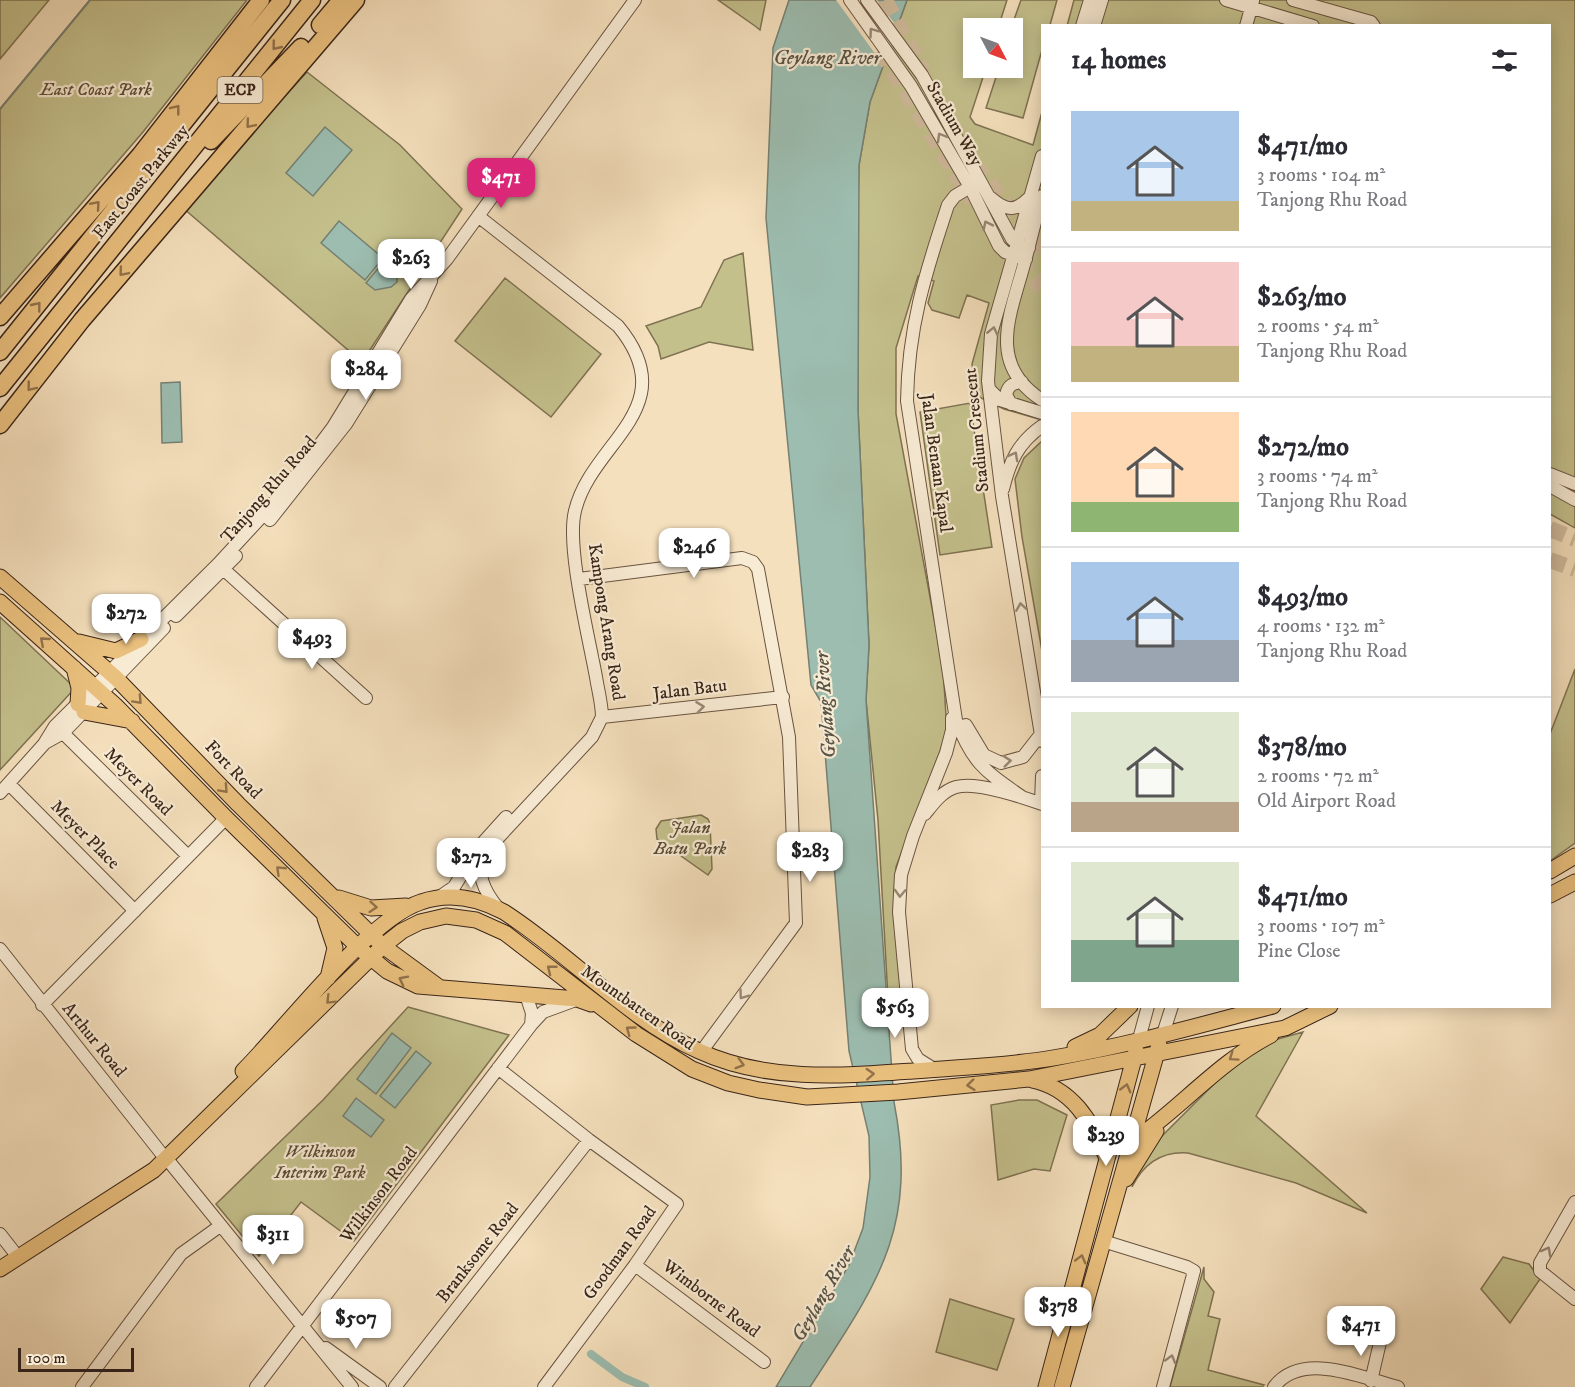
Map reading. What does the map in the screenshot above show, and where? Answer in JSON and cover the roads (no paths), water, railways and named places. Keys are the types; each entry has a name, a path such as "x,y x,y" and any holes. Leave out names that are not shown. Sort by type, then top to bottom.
{"highway":[{"path":"0,317 140,155 261,0"},
{"name":"East Coast Parkway","path":"0,352 282,0"},
{"name":"East Coast Parkway","path":"0,388 312,0"},
{"path":"168,179 182,170 275,75 341,0"},
{"path":"3,423 82,320 356,0"}],"main road":[{"name":"Fort Road","path":"0,577 113,675 238,804 334,895 383,946 439,987"},
{"name":"Fort Road","path":"0,602 99,690 226,818 371,958 412,984 577,999 597,1005"},
{"path":"76,642 116,651 141,639"},
{"path":"74,667 81,708 132,722"},
{"path":"1551,870 1575,856"},
{"path":"1551,895 1575,882"},
{"path":"334,895 371,908 413,905"},
{"name":"Mountbatten Road","path":"164,1156 328,978 372,935 413,905 438,898 469,898 498,909 645,1020 701,1052 762,1070 808,1076 842,1075 1054,1058 1265,1008"},
{"path":"322,911 331,930 335,948 328,978"},
{"name":"Mountbatten Road","path":"0,1269 139,1179 383,946 412,925 446,916 477,920 505,933 597,1005 664,1053 692,1069 728,1083 807,1097 898,1092 1029,1079 1285,1029 1326,1008"},
{"path":"1054,1058 1100,1035 1128,1008"},
{"path":"1129,1144 1177,1107 1225,1063 1246,1048 1285,1029"},
{"path":"1062,1387 1129,1144 1163,1034"},
{"path":"1046,1387 1139,1039"},
{"path":"1029,1079 1046,1082 1061,1090 1081,1108 1106,1156"},
{"path":"1114,1200 1149,1139 1177,1107"}],"street":[{"name":"Tanjong Rhu Road","path":"99,690 285,503 332,444 420,305 431,278 635,0"},
{"name":"Stadium Way","path":"850,0 896,64 970,187 999,246 1021,252"},
{"name":"Stadium Way","path":"867,0 922,75 1021,252"},
{"path":"1083,24 1090,0"},
{"path":"1095,24 1102,0"},
{"path":"1226,0 1252,4 1307,24"},
{"path":"1293,0 1372,24"},
{"path":"1247,24 1252,4"},
{"name":"Stadium Crescent","path":"1041,163 1036,197 1021,252 991,334 988,389 1002,496 1041,731"},
{"name":"Jalan Benaan Kapal","path":"970,187 955,196 948,206 922,281 908,363 907,401 956,720 971,755 989,774 1022,797"},
{"path":"990,198 1001,207 1009,209 1020,208 1036,197"},
{"name":"Kampong Arang Road","path":"478,216 618,326 631,342 640,363 641,387 634,412 590,478 574,510 574,549 602,717 592,737 485,852 480,867 483,886 498,909"},
{"path":"1021,252 1009,311 1006,347 1011,364 1022,382 1041,399"},
{"path":"1011,404 1006,395 1007,390 1014,383 1022,382"},
{"path":"988,389 994,397 1041,413"},
{"path":"1002,496 1009,464 1017,449 1026,438 1041,427"},
{"path":"1551,474 1575,484"},
{"path":"1551,487 1575,500"},
{"path":"579,579 742,558 753,562 758,569 783,697 791,768 796,923 701,1052"},
{"name":"Tanjong Rhu Road","path":"113,675 141,639 221,567"},
{"name":"Tanjong Rhu Road","path":"221,567 366,698"},
{"path":"952,687 969,735 984,755 992,760 1011,762 1023,757 1041,738"},
{"name":"Jalan Benaan Kapal","path":"934,1069 918,1059 912,1049 899,912 901,875 918,822 946,753 952,730 952,687"},
{"path":"44,744 63,733 81,708 99,690"},
{"name":"Jalan Batu","path":"602,717 783,697"},
{"path":"4,788 44,744 55,726 81,708"},
{"name":"Kampong Arang Road","path":"438,898 454,886 478,848 501,822 586,733 595,729"},
{"name":"Meyer Road","path":"63,733 188,856"},
{"name":"Jalan Benaan Kapal","path":"918,822 938,798 956,787 976,787 1041,804"},
{"name":"Meyer Place","path":"4,788 135,911"},
{"path":"42,1005 226,818"},
{"name":"Arthur Road","path":"0,949 42,1005 352,1387"},
{"path":"526,996 532,1013 531,1024"},
{"name":"Wilkinson Road","path":"256,1387 531,1024 543,1012 577,999"},
{"path":"1139,1039 1147,1008"},
{"path":"1163,1034 1171,1008"},
{"name":"Goodman Road","path":"498,1068 589,1140 677,1204 635,1265 544,1387"},
{"name":"Branksome Road","path":"395,1387 589,1140"},
{"path":"1575,1202 1540,1263 1540,1271 1575,1299"},
{"path":"82,1387 181,1254 220,1226"},
{"path":"0,1234 18,1257"},
{"path":"1103,1241 1194,1271 1163,1387"},
{"name":"Wimborne Road","path":"635,1265 764,1362"},
{"path":"1371,1380 1385,1321"},
{"path":"313,1338 380,1387"},
{"path":"1274,1387 1286,1374 1314,1368 1398,1387"}],"water":[{"name":"Geylang River","path":"789,0 907,0 870,102 859,165 858,410 869,645 866,700 894,1102 900,1147 901,1186 896,1222 886,1254 872,1286 810,1387 776,1387 849,1265 863,1228 870,1177 869,1136 849,1051 821,702 811,685 766,218 773,48"},
{"path":"325,127 352,150 313,196 286,173"},
{"path":"339,221 383,258 365,280 321,243"},
{"path":"381,265 397,278 397,282 391,287 375,290 366,283"},
{"path":"180,382 182,442 162,443 161,383"},
{"path":"392,1033 411,1048 376,1094 357,1079"},
{"path":"416,1051 431,1063 395,1108 380,1096"},
{"path":"356,1098 384,1120 371,1137 343,1116"}],"waterway":[{"path":"0,109 90,0"},
{"path":"591,1354 622,1377 645,1387"}],"tunnel":[{"path":"885,0 923,71"},
{"path":"880,50 973,202"},
{"path":"974,164 1041,249"},
{"path":"989,222 1041,288"},
{"path":"1551,529 1575,539"},
{"path":"1551,560 1575,569"}],"park label":[{"name":"East Coast Park","path":"96,90"},
{"name":"Jalan Batu Park","path":"690,838"},
{"name":"Wilkinson Interim Park","path":"320,1162"}]}
